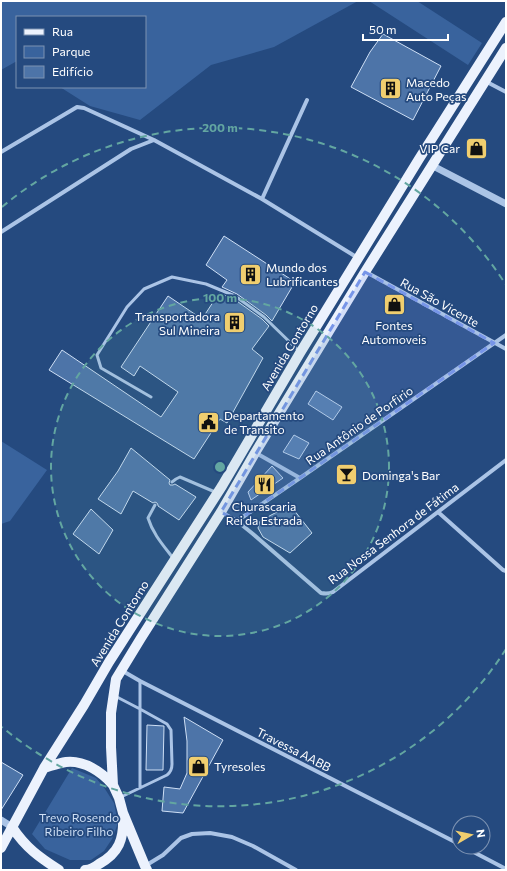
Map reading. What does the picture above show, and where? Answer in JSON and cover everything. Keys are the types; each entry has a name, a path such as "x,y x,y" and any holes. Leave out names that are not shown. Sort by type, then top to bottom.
{"main road":[{"name":"Avenida Contorno","path":"44,768 109,662 217,493 300,353 423,152 506,22"},
{"path":"113,785 111,720 116,679 221,512 255,453 365,272 506,48"},
{"path":"1,848 44,768 64,762 75,762 94,769 106,777 113,785 146,868"},
{"path":"85,870 89,870 100,864 110,857 118,847 122,838 124,826 123,813"},
{"path":"12,827 27,846 40,858 59,870"}],"street":[{"path":"485,81 506,92"},
{"path":"262,199 307,100"},
{"path":"1,152 77,107 84,108 154,140 262,199 358,258"},
{"path":"1,232 131,149 154,140"},
{"path":"433,166 506,204"},
{"name":"Rua São Vicente","path":"365,272 506,349"},
{"name":"Rua Antônio de Porfirio","path":"237,521 506,335"},
{"path":"255,453 300,478"},
{"name":"Rua Nossa Senhora de Fátima","path":"237,521 321,593 326,594 333,592 506,460"},
{"path":"221,512 237,521"},
{"path":"438,512 506,571"},
{"name":"Travessa AABB","path":"121,670 451,840"},
{"path":"1,820 12,827"},
{"path":"146,868 181,838 192,834 210,833 232,837 253,846 296,870"},
{"path":"480,855 506,868"}],"lane":[{"path":"151,397 101,368 97,355 127,307 144,289 172,278 206,284 235,296 264,317 300,353"},
{"path":"172,482 180,477 217,493"},
{"path":"155,505 148,518 151,528 174,560"},
{"path":"140,681 140,788"},
{"path":"114,695 167,724 171,730 172,768 168,775 119,798"}],"highlighted area":[{"path":"365,272 494,343 300,478 237,521 221,512"}],"green space":[{"path":"1,1 358,1 274,47 211,65 140,120 90,106 62,88 146,88 146,16 16,16 16,62 1,70"},
{"path":"369,1 417,1 482,43 468,65"},
{"path":"1,441 47,470 10,521 1,524"},
{"name":"Trevo Rosendo Ribeiro Filho","path":"72,768 96,778 114,803 118,823 112,839 104,851 91,860 70,860 45,849 32,834"}],"building":[{"path":"383,34 441,66 413,120 351,87 370,52"},
{"name":"Mundo dos Lubrificantes","path":"224,236 295,282 272,321 237,294 222,287 227,280 206,265"},
{"path":"219,293 234,299 262,319 269,326 252,349 263,358 227,423 220,419 194,459 49,370 62,350 161,417 178,392 140,366 134,376 121,367 168,296 202,319"},
{"path":"316,391 342,407 333,420 308,404"},
{"path":"294,435 309,443 299,459 283,452"},
{"path":"131,448 170,480 170,485 175,484 196,497 179,520 158,506 157,503 153,503 133,491 121,514 98,499 118,471"},
{"name":"Churascaria Rei da Estrada","path":"272,466 283,478 251,500 248,492"},
{"path":"290,505 312,533 290,553 263,537 258,528 260,521"},
{"path":"91,509 113,530 99,554 73,534"},
{"name":"Tyresoles","path":"184,717 223,740 183,813 162,811 164,787 180,789 187,773 187,741"},
{"path":"147,725 164,726 163,770 146,770"},
{"path":"1,762 23,775 1,810"}],"place":[{"name":"Macedo Auto Peças","path":"390,89"},
{"name":"VIP Car","path":"476,148"},
{"name":"Mundo dos Lubrificantes","path":"250,274"},
{"name":"Fontes Automoveis","path":"394,304"},
{"name":"Transportadora Sul Mineira","path":"235,323"},
{"name":"Departamento de Transito","path":"208,422"},
{"name":"Dominga's Bar","path":"347,475"},
{"name":"Churascaria Rei da Estrada","path":"264,485"},
{"name":"Tyresoles","path":"198,766"}]}
